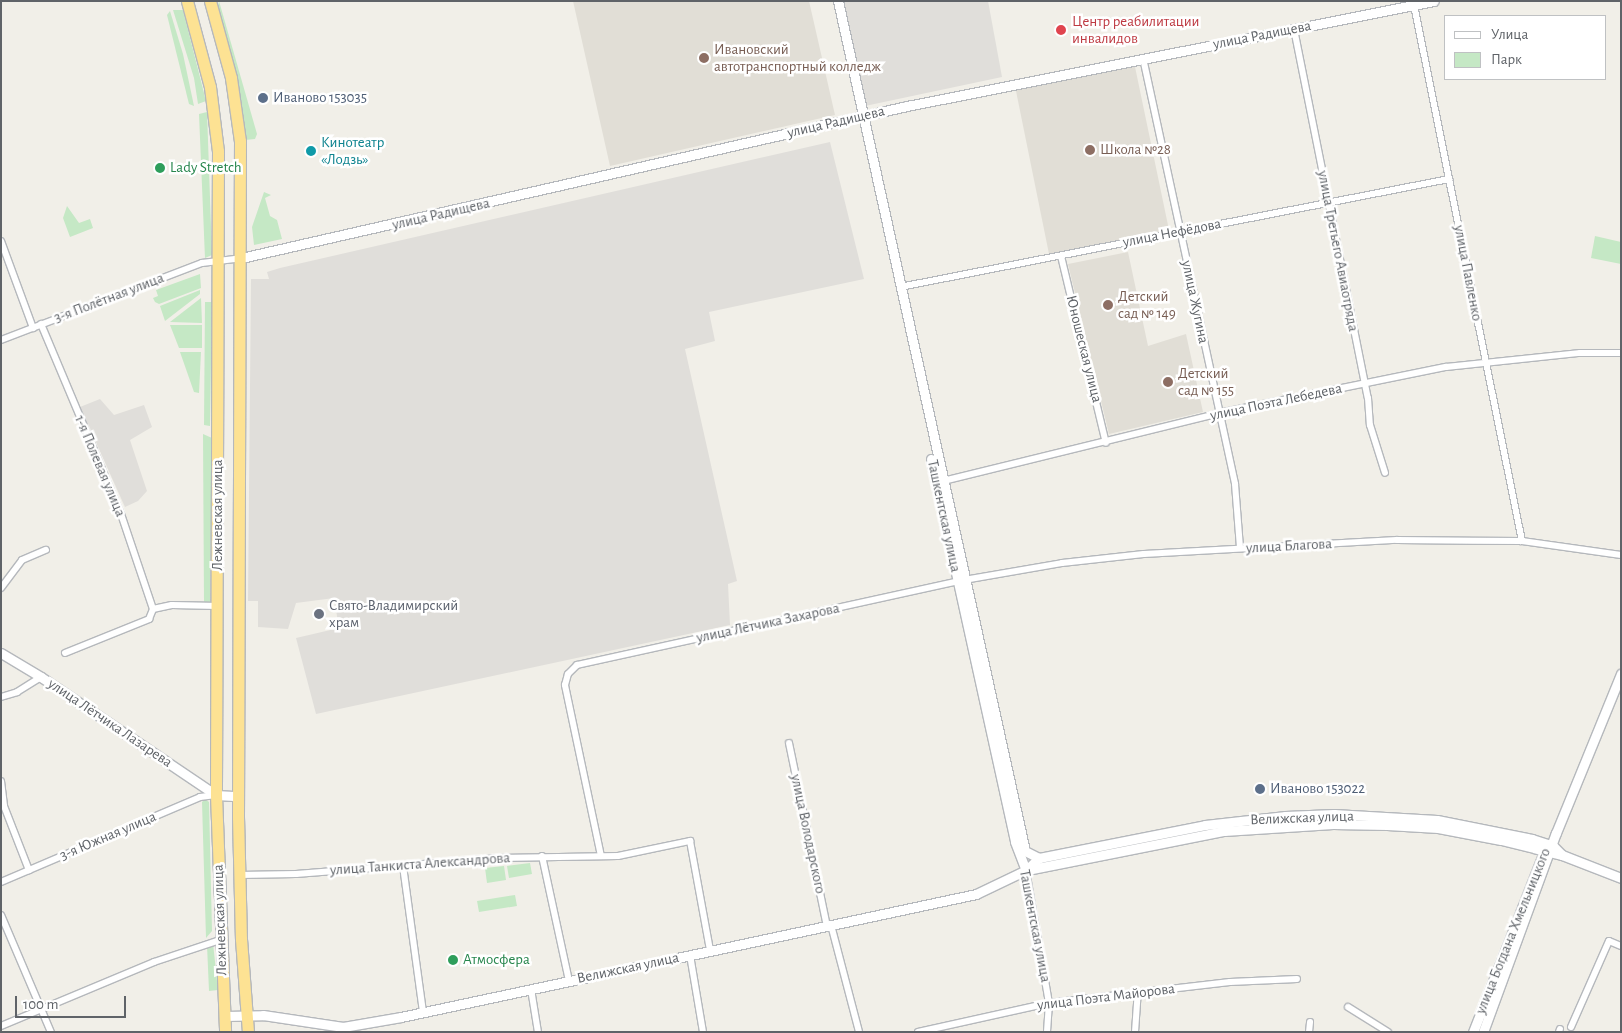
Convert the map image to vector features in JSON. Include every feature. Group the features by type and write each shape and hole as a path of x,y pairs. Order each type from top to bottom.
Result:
{"highway":[{"name":"Лежневская улица","path":"188,1 204,57 216,128 218,258 216,795 220,940 226,1032"},
{"name":"Лежневская улица","path":"210,1 231,78 238,126 241,258 238,796 239,875 248,1032"}],"main road":[{"name":"Ташкентская улица","path":"832,1 940,481 1020,856 1035,865"},
{"name":"Ташкентская улица","path":"838,1 859,117"},
{"name":"улица Радищева","path":"241,258 859,117 1143,58 1434,1"},
{"name":"Ташкентская улица","path":"961,580 1022,846 1035,865"},
{"name":"улица Лётчика Лазарева","path":"1,653 41,677 216,795"},
{"name":"улица Богдана Хмельницкого","path":"1473,1032 1621,674"},
{"path":"216,795 238,796"},
{"name":"Велижская улица","path":"224,1016 246,1015 343,1028 976,894 1035,865 1205,825 1285,816 1438,820 1549,849"},
{"path":"1549,849 1621,878"},
{"name":"улица Богдана Хмельницкого","path":"1483,1032 1549,849"}],"street":[{"name":"улица Павленко","path":"1414,5 1522,541"},
{"name":"улица Третьего Авиаотряда","path":"1294,28 1364,383 1370,425 1384,473"},
{"name":"улица Жугина","path":"1143,58 1235,484 1240,548"},
{"name":"улица Нефёдова","path":"897,288 1328,201 1449,179"},
{"path":"1,241 33,328"},
{"name":"Юношеская улица","path":"1061,256 1106,443"},
{"path":"218,258 241,258"},
{"name":"3-я Полётная улица","path":"1,340 218,258"},
{"name":"1-я Полевая улица","path":"42,324 121,514 153,609"},
{"name":"улица Поэта Лебедева","path":"940,481 1106,443 1219,413 1364,383 1486,361 1621,353"},
{"name":"улица Благова","path":"961,580 1085,560 1240,548 1396,540 1522,541 1621,555"},
{"path":"1,588 22,560 46,550"},
{"name":"улица Лётчика Захарова","path":"601,856 565,685 568,674 577,665 961,580"},
{"path":"65,653 149,618 153,609 172,605 218,606"},
{"path":"1,697 17,692 41,677"},
{"name":"улица Володарского","path":"789,743 829,925 859,1032"},
{"path":"1,781 4,806 29,870"},
{"name":"3-я Южная улица","path":"1,882 200,797 216,795"},
{"name":"улица Танкиста Александрова","path":"239,875 542,856 601,856 690,840 710,950"},
{"path":"542,856 569,981"},
{"name":"Ташкентская улица","path":"1035,865 1049,1003 1047,1032"},
{"path":"403,866 423,1012"},
{"path":"1,915 52,1032"},
{"path":"1,1026 187,949 220,940"},
{"path":"1571,1027 1609,941 1621,946"},
{"path":"690,955 703,1032"},
{"name":"улица Поэта Майорова","path":"918,1032 1049,1003 1230,982 1298,979"},
{"path":"531,989 538,1032"},
{"path":"1135,1032 1138,992"},
{"path":"1348,1007 1388,1032"},
{"path":"1309,1032 1310,1022"}],"shaded area":[{"name":"Ивановский автотранспортный колледж","path":"573,1 809,1 835,115 610,166"},
{"path":"843,1 988,1 1002,77 865,106"},
{"name":"Школа №28","path":"1134,62 1169,230 1049,254 1015,86"},
{"path":"830,142 864,279 709,312 715,341 685,349 737,581 728,584 730,625 316,714 296,638 339,628 334,598 296,603 288,629 258,627 258,601 248,601 251,279 269,279 267,272 280,268"},
{"path":"1128,252 1148,346 1186,334 1203,412 1109,434 1068,264"},
{"path":"100,399 114,415 144,405 152,427 130,440 147,491 138,501 125,507 80,407"}],"green space":[{"path":"219,1 257,134 255,139 245,140 217,11"},
{"path":"173,10 183,10 206,101 198,104 194,78"},
{"path":"170,11 183,54 194,106 189,104 167,15"},
{"path":"207,112 212,255 205,258 199,114"},
{"path":"264,192 271,195 265,198 270,216 277,220 282,239 254,245 252,227"},
{"path":"67,206 79,223 90,219 93,228 70,237 63,218"},
{"path":"1595,236 1621,242 1621,264 1591,258"},
{"path":"200,274 201,288 159,304 155,302 153,298 158,296 156,290"},
{"path":"200,290 200,294 165,321 160,306"},
{"path":"201,298 202,323 170,322"},
{"path":"205,302 212,302 210,426 204,425"},
{"path":"170,325 202,325 202,348 179,348"},
{"path":"180,352 201,352 199,393 194,392"},
{"path":"203,434 212,438 210,604 204,603"},
{"path":"205,799 209,802 212,931 206,938 202,802"},
{"path":"530,863 532,874 509,878 507,866"},
{"path":"504,866 506,880 487,883 485,868"},
{"path":"515,895 517,906 479,912 477,901"},
{"path":"213,943 218,990 209,991 207,945"}],"place":[{"name":"Центр реабилитации инвалидов","path":"1061,30"},
{"name":"Ивановский автотранспортный колледж","path":"704,58"},
{"name":"Иваново 153035","path":"263,98"},
{"name":"Школа №28","path":"1090,150"},
{"name":"Кинотеатр «Лодзь»","path":"311,151"},
{"name":"Lady Stretch","path":"160,168"},
{"name":"Детский сад № 149","path":"1108,305"},
{"name":"Детский сад № 155","path":"1168,382"},
{"name":"Свято-Владимирский храм","path":"319,614"},
{"name":"Иваново 153022","path":"1260,789"},
{"name":"Атмосфера","path":"453,960"}]}
